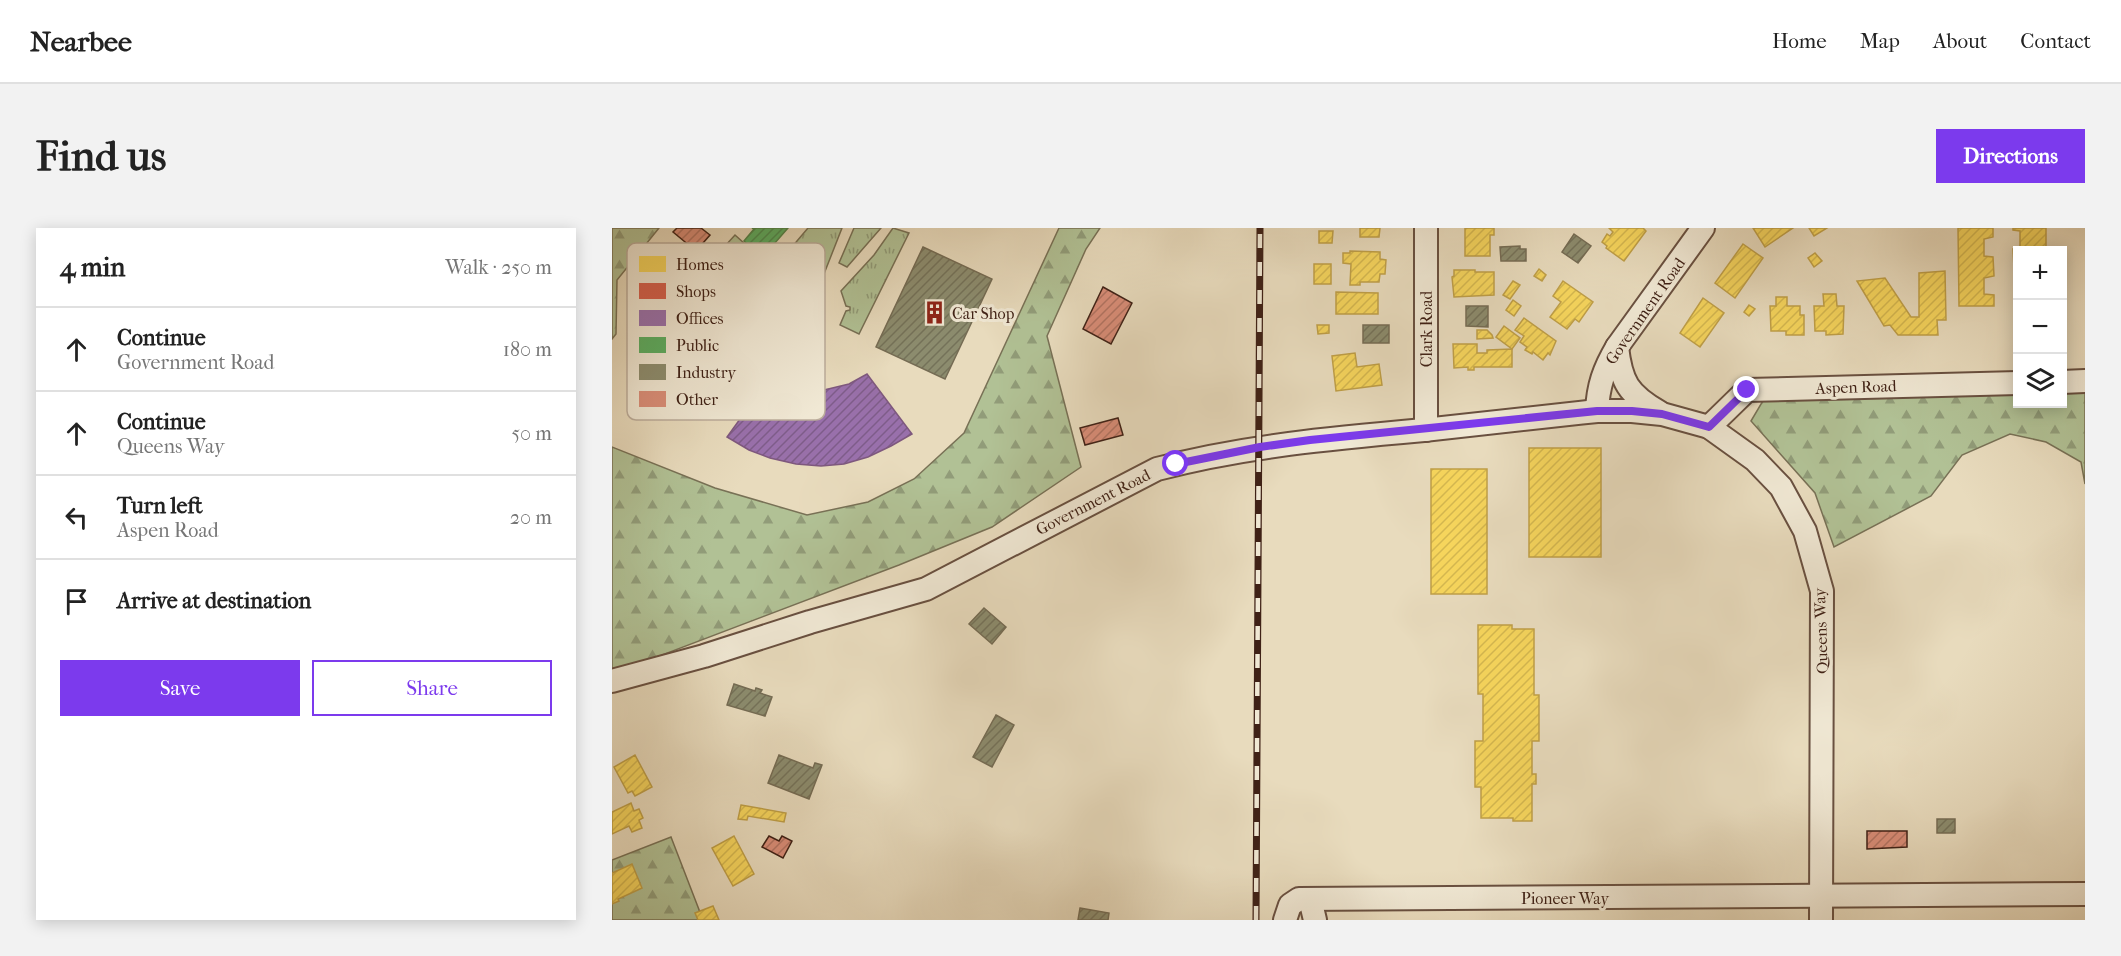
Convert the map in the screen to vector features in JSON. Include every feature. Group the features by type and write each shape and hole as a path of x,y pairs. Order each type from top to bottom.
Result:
{"street":[{"name":"Clark Road","path":"1426,228 1426,430"},
{"name":"Government Road","path":"612,681 704,656 810,622 926,589 1157,469 1260,447 1310,440 1597,411 1600,382 1617,347 1703,228"},
{"path":"1617,347 1619,368 1626,385 1641,402 1662,414"},
{"path":"2067,382 2085,381"},
{"name":"Aspen Road","path":"1709,427 1747,390 2013,383"},
{"name":"Queens Way","path":"1597,411 1662,414 1709,427 1755,460 1781,487 1805,531 1822,591 1821,920"},
{"name":"Pioneer Way","path":"1285,920 1290,905 1294,901 1312,909 1821,897 2085,894"}],"green space":[{"path":"612,228 659,228 647,243 627,243 627,268 617,280 616,334 612,339"},
{"path":"808,228 842,228 825,271 825,243 795,243"},
{"path":"854,228 881,228 847,267 839,263"},
{"path":"893,228 909,233 859,334 840,325 846,311 850,310 850,307 846,306 841,291 874,255"},
{"path":"1059,228 1100,228 1086,249 1047,336 1081,467 992,527 899,565 612,674 612,447 715,488 807,515 868,502 914,479 964,433"},
{"path":"735,235 744,243 728,243"},
{"path":"2085,391 2085,484 2081,462 2046,442 2010,434 1962,455 1931,496 1834,547 1815,493 1751,421 1764,399 2013,393 2013,408 2067,408 2067,392"},
{"path":"671,837 703,920 612,920 612,860"}],"building: Homes":[{"path":"1360,228 1380,228 1379,237 1360,237"},
{"path":"1465,228 1494,228 1494,235 1490,235 1490,256 1465,256"},
{"path":"1609,228 1643,228 1646,231 1624,261 1606,248 1607,246 1602,242 1607,234 1610,236 1613,232"},
{"path":"1753,228 1793,228 1765,247"},
{"path":"1809,228 1827,228 1814,236"},
{"path":"1958,228 1993,228 1993,237 1984,239 1984,256 1993,257 1994,276 1984,278 1984,294 1994,295 1994,306 1959,306"},
{"path":"2013,228 2046,228 2046,246 2020,246 2020,231 2013,230"},
{"path":"1319,231 1333,231 1332,243 1319,243"},
{"path":"1743,244 1763,258 1735,298 1715,283"},
{"path":"1350,251 1380,252 1380,259 1386,260 1385,274 1380,274 1379,282 1360,282 1360,285 1350,285 1351,264 1343,263 1343,253 1350,253"},
{"path":"1815,253 1822,261 1814,267 1808,258"},
{"path":"1314,264 1331,264 1331,284 1314,284"},
{"path":"1539,269 1546,275 1542,281 1534,276"},
{"path":"1454,270 1494,272 1494,295 1454,297 1452,277"},
{"path":"1945,271 1946,320 1937,320 1938,335 1898,335 1890,325 1884,326 1857,281 1885,278 1911,317 1919,317 1919,273"},
{"path":"1513,281 1520,285 1510,299 1503,295"},
{"path":"1563,281 1593,302 1579,322 1575,319 1567,329 1550,317 1561,302 1553,296"},
{"path":"1336,292 1378,293 1378,314 1336,314"},
{"path":"1823,294 1836,294 1837,306 1844,306 1843,334 1826,335 1826,331 1815,331 1814,306 1824,306"},
{"path":"1776,297 1787,297 1787,306 1800,306 1800,315 1804,315 1804,335 1786,335 1786,331 1771,331 1770,306 1776,306"},
{"path":"1703,298 1724,313 1700,347 1680,333"},
{"path":"1513,300 1521,306 1514,316 1506,310"},
{"path":"1749,305 1755,309 1749,316 1744,312"},
{"path":"1524,318 1556,341 1550,355 1548,353 1543,360 1533,352 1532,354 1525,350 1527,347 1520,342 1524,336 1515,330"},
{"path":"1317,325 1329,325 1329,333 1318,334"},
{"path":"1504,326 1520,338 1512,349 1496,337"},
{"path":"1477,330 1487,330 1493,338 1477,339"},
{"path":"1453,344 1477,344 1477,353 1487,353 1487,350 1512,349 1512,367 1474,367 1474,370 1468,370 1468,367 1454,368"},
{"path":"1355,353 1357,367 1379,364 1382,385 1336,391 1332,356"},
{"path":"1529,448 1601,448 1601,557 1529,557"},
{"path":"1431,469 1487,469 1487,594 1431,594"},
{"path":"1478,625 1512,625 1512,629 1534,629 1534,695 1539,695 1539,741 1532,741 1532,774 1536,774 1536,784 1532,784 1532,821 1513,821 1513,818 1481,818 1481,787 1475,787 1475,741 1483,741 1483,694 1478,694"},
{"path":"635,755 652,787 635,796 632,791 628,793 614,767"},
{"path":"631,803 634,811 639,809 643,818 639,820 642,828 632,832 629,826 612,834 612,812"},
{"path":"741,805 786,813 784,822 748,816 747,820 738,819"},
{"path":"734,836 754,874 733,886 712,848"},
{"path":"632,864 642,888 612,904 612,873"},
{"path":"713,906 719,920 698,920 695,913"}],"building: Offices":[{"path":"867,374 912,434 868,457 844,464 821,466 796,464 770,458 749,450 727,437 739,420 825,420 825,390 849,384"}],"building: Public":[{"path":"752,228 788,228 775,243 746,243 744,241 754,229"}],"building: Industry":[{"path":"1574,234 1591,246 1578,263 1562,252"},
{"path":"1520,246 1520,249 1526,249 1526,261 1501,261 1500,247"},
{"name":"Car Shop","path":"923,247 992,279 945,379 876,347"},
{"path":"1466,306 1488,306 1488,327 1466,326"},
{"path":"1363,325 1389,325 1389,343 1363,343"},
{"path":"984,608 1006,627 992,644 969,624"},
{"path":"734,684 755,691 756,688 762,690 760,693 772,697 765,716 727,705"},
{"path":"996,715 1014,725 992,767 973,757"},
{"path":"779,755 813,768 815,763 822,765 809,799 768,783"},
{"path":"1937,819 1955,819 1955,833 1937,833"},
{"path":"1080,908 1109,913 1108,920 1078,920"}],"building: Other":[{"path":"677,228 701,228 710,235 703,243 686,243 673,232"},
{"path":"1103,287 1132,303 1111,344 1083,329"},
{"path":"1118,418 1123,435 1085,445 1080,428"},
{"path":"1867,831 1907,831 1907,847 1867,849"},
{"path":"769,836 779,841 782,836 792,841 783,858 762,847"}],"railway":[{"path":"1256,920 1260,228"}],"place":[{"name":"Car Shop","path":"934,313"}],"route":[{"path":"1176,464 1260,447 1310,440 1597,411 1662,414 1709,427 1747,390"}]}
